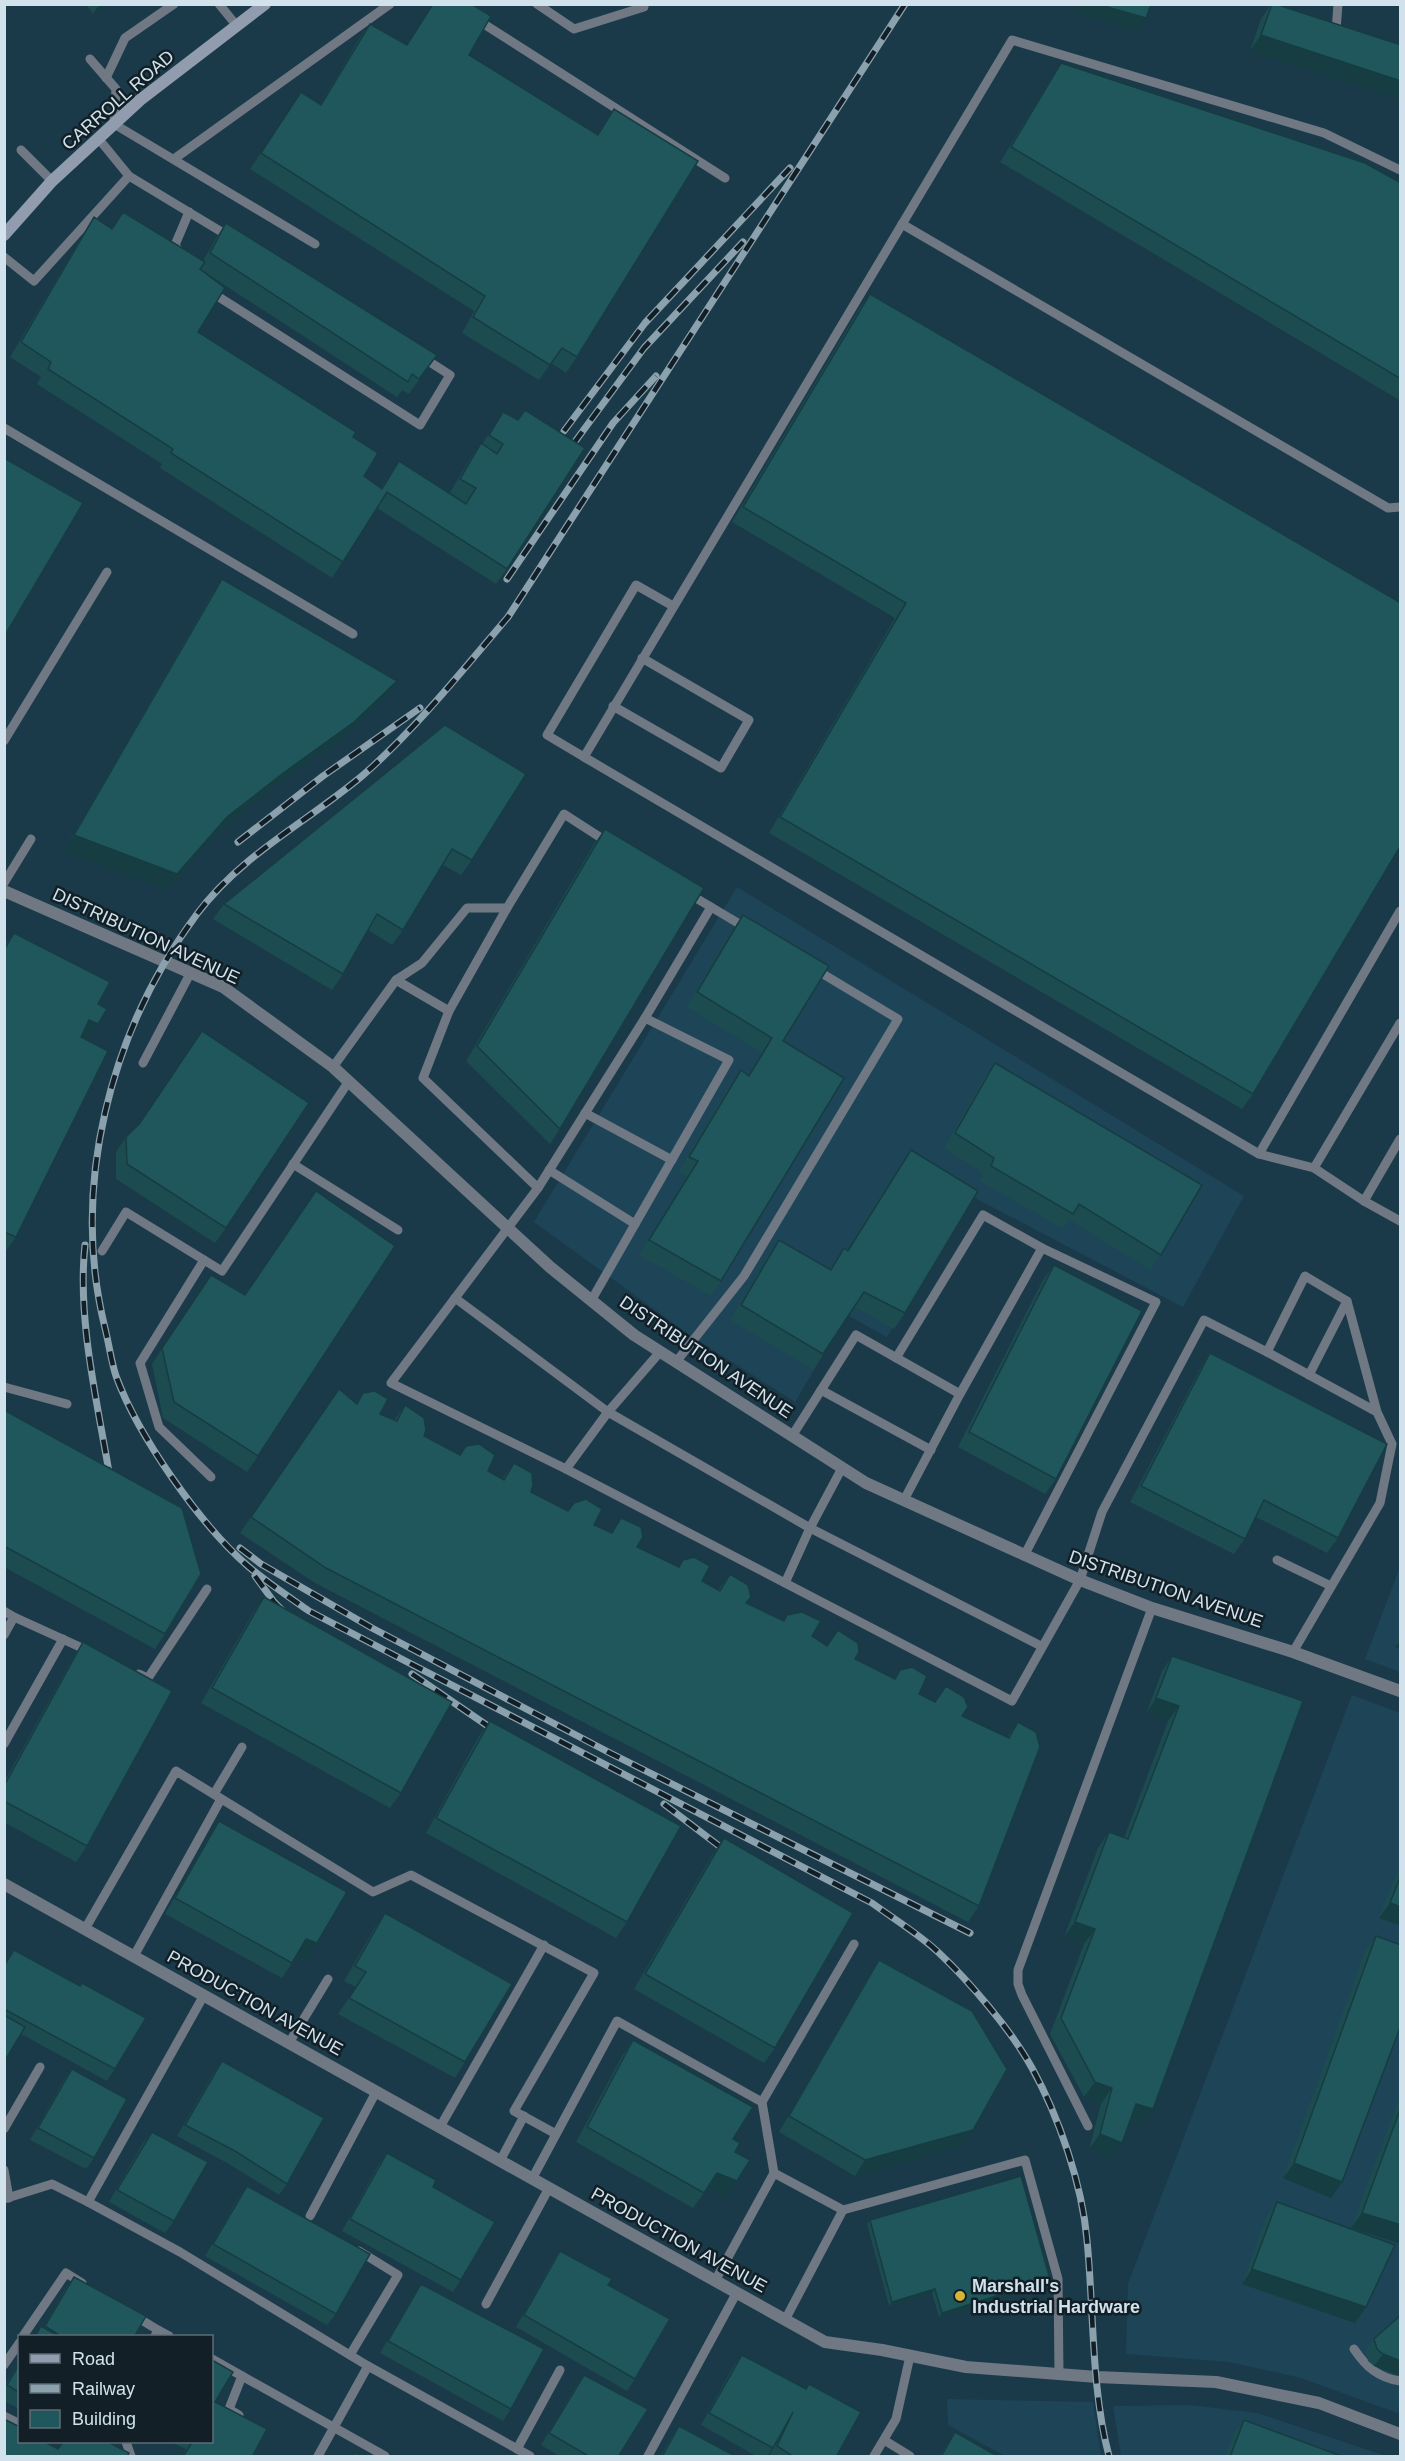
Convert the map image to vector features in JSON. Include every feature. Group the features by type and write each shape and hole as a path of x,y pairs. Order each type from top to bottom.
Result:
{"main road":[{"name":"CARROLL ROAD","path":"4,235 52,181 140,100 265,4"}],"street":[{"name":"DISTRIBUTION AVENUE","path":"4,891 223,987 333,1067 550,1267 634,1335 866,1483 1024,1556 1152,1608 1293,1652 1401,1691"},
{"name":"PRODUCTION AVENUE","path":"4,1884 825,2342 966,2367 1216,2382 1319,2403 1401,2434"}],"lane":[{"path":"106,78 125,38 174,4"},
{"path":"219,4 237,26"},
{"path":"174,159 390,4"},
{"path":"537,4 574,29 644,7"},
{"path":"1338,4 1336,31 1347,34"},
{"path":"464,11 725,178"},
{"path":"584,757 1012,40 1324,133 1401,170"},
{"path":"90,59 116,89 114,124 315,244"},
{"path":"98,138 129,176 240,243"},
{"path":"21,150 52,181"},
{"path":"4,257 34,281 129,176"},
{"path":"186,262 175,245 189,212"},
{"path":"902,224 1388,508 1401,507"},
{"path":"203,287 420,425 450,375 410,350"},
{"path":"4,428 353,634"},
{"path":"4,741 107,572"},
{"path":"673,606 636,585 547,735 1259,1154 1314,1168 1364,1201 1401,1221"},
{"path":"613,706 721,768 749,720 642,658"},
{"path":"538,1188 423,1078 449,1011 507,908 564,814 622,851"},
{"path":"4,883 31,839"},
{"path":"681,889 760,937"},
{"path":"711,907 645,1018 538,1188 391,1383 566,1469 1012,1701 1080,1580 1102,1512 1204,1320 1377,1412"},
{"path":"333,1067 396,980 422,963 467,908 507,908"},
{"path":"1259,1154 1401,911"},
{"path":"676,1362 744,1276 898,1019 800,960"},
{"path":"143,1063 191,972"},
{"path":"396,980 449,1011"},
{"path":"591,1301 729,1060 645,1018"},
{"path":"1314,1168 1401,1023"},
{"path":"102,1251 126,1212 222,1271 349,1081"},
{"path":"585,1113 672,1160"},
{"path":"1364,1201 1401,1139"},
{"path":"293,1164 398,1230"},
{"path":"549,1170 635,1224"},
{"path":"896,1358 983,1215 1042,1248 1156,1302 1024,1556"},
{"path":"904,1500 1042,1248"},
{"path":"204,1260 140,1363 159,1427 210,1477"},
{"path":"1267,1352 1305,1276 1347,1301 1377,1412 1392,1444 1380,1503 1293,1652"},
{"path":"455,1298 608,1412 810,1528 1041,1646"},
{"path":"1309,1375 1347,1301"},
{"path":"792,1436 856,1335 960,1394"},
{"path":"566,1469 608,1412 660,1352"},
{"path":"4,1387 66,1404"},
{"path":"821,1390 931,1450"},
{"path":"785,1583 810,1528 842,1468"},
{"path":"1277,1560 1331,1586"},
{"path":"127,1668 148,1678 207,1589"},
{"path":"1088,2126 1018,1984 1018,1970 1152,1608"},
{"path":"4,1611 95,1654"},
{"path":"4,1635 14,1617"},
{"path":"4,1744 63,1639"},
{"path":"134,1956 242,1747"},
{"path":"85,1929 176,1771 373,1892 411,1875 594,1973 514,2111 556,2134"},
{"path":"715,2281 774,2173 762,2102 854,1944"},
{"path":"440,2127 544,1945"},
{"path":"289,2043 328,1979"},
{"path":"88,2202 204,1995"},
{"path":"532,2178 617,2021 762,2102"},
{"path":"4,2129 39,2067"},
{"path":"310,2216 376,2092"},
{"path":"500,2161 524,2116"},
{"path":"774,2173 843,2210 1025,2160 1058,2279 1059,2374"},
{"path":"4,2170 7,2198 52,2184 180,2252 368,2366 530,2457"},
{"path":"486,2304 549,2188"},
{"path":"785,2320 843,2210"},
{"path":"350,2355 398,2275 352,2247"},
{"path":"24,2335 66,2273 93,2290"},
{"path":"648,2457 737,2292"},
{"path":"130,2313 156,2333"},
{"path":"5,2362 18,2345"},
{"path":"1354,2349 1374,2373 1401,2381"},
{"path":"874,2457 896,2419 910,2356"},
{"path":"213,2360 386,2457"},
{"path":"318,2457 368,2366"},
{"path":"517,2449 560,2370"},
{"path":"242,2376 229,2409 251,2422"},
{"path":"4,2416 18,2423"},
{"path":"884,2440 910,2457"}],"shaded area":[{"path":"737,887 1244,1196 1183,1307 973,1197 887,1337 847,1315 795,1402 691,1336 534,1222"},
{"path":"1400,1567 1400,1672 1365,1659"},
{"path":"1352,1695 1400,1713 1400,2414 1301,2378 1229,2362 1126,2354 1128,2284"},
{"path":"947,2399 1093,2402 1101,2456 1005,2456 948,2425"},
{"path":"1189,2405 1257,2413 1386,2456 1121,2456 1113,2406"}],"building":[{"path":"433,4 471,4 491,16 469,55 598,135 614,109 698,161 577,357 562,348 550,365 473,317 485,296 261,153 301,92 321,105 370,24 407,45"},
{"path":"1097,4 1151,4 1146,18"},
{"path":"1272,4 1401,45 1401,81 1261,35"},
{"path":"1061,63 1365,163 1401,183 1401,379 1011,147"},
{"path":"123,212 205,262 200,269 225,288 198,332 356,432 353,437 378,453 364,476 382,489 399,461 466,504 476,488 460,479 481,443 497,454 503,444 489,435 503,412 518,420 525,410 585,448 507,569 387,492 343,562 171,453 173,449 48,369 51,362 21,342 94,217 112,229"},
{"path":"226,223 437,355 419,379 412,374 408,382 210,253"},
{"path":"870,294 1401,603 1401,845 1253,1094 780,817 906,603 743,507"},
{"path":"4,458 83,503 4,637"},
{"path":"222,579 397,681 354,722 227,817 177,874 74,835"},
{"path":"445,725 526,774 472,860 452,849 403,930 377,914 343,974 224,904"},
{"path":"605,829 704,888 560,1129 477,1046"},
{"path":"743,915 829,966 783,1041 844,1078 721,1281 649,1240 698,1161 689,1157 741,1070 749,1076 772,1038 697,992"},
{"path":"14,933 110,982 98,1004 107,1009 98,1024 89,1020 81,1037 108,1051 16,1237 4,1232 4,950"},
{"path":"202,1031 309,1103 226,1228 127,1164 126,1137 140,1123"},
{"path":"995,1063 1202,1185 1161,1255 1079,1204 1073,1214 991,1166 994,1158 955,1133"},
{"path":"911,1150 978,1191 905,1313 864,1292 823,1354 741,1305 779,1240 831,1270 844,1248 848,1251"},
{"path":"316,1191 395,1246 258,1456 174,1402 162,1348 211,1275 245,1295"},
{"path":"1054,1265 1142,1311 1056,1479 969,1432"},
{"path":"1210,1353 1387,1444 1338,1538 1264,1500 1245,1539 1141,1486"},
{"path":"339,1389 357,1404 363,1393 375,1391 388,1399 380,1414 397,1421 405,1405 424,1418 426,1430 424,1436 460,1455 466,1446 479,1444 495,1455 488,1471 504,1480 514,1463 532,1473 531,1492 568,1511 574,1503 586,1499 602,1509 594,1525 612,1533 621,1518 641,1527 643,1537 637,1547 679,1567 683,1560 694,1557 710,1566 702,1581 720,1591 730,1574 748,1585 751,1597 746,1603 784,1621 787,1615 802,1612 821,1621 812,1636 827,1646 838,1630 858,1643 859,1652 855,1659 895,1679 900,1670 912,1667 927,1676 919,1694 935,1702 946,1686 964,1697 968,1707 962,1716 1009,1738 1018,1722 1036,1732 1040,1747 979,1906 326,1568 251,1517"},
{"path":"4,1410 182,1508 201,1574 165,1634 4,1546"},
{"path":"264,1597 452,1702 401,1793 212,1688"},
{"path":"83,1642 172,1691 87,1846 4,1801 4,1786"},
{"path":"1172,1656 1303,1701 1153,2109 1136,2104 1122,2143 1100,2134 1112,2088 1095,2082 1061,2018 1095,1929 1075,1922 1109,1832 1128,1839 1179,1706 1156,1698"},
{"path":"490,1721 681,1826 627,1922 436,1818"},
{"path":"219,1821 347,1892 317,1943 306,1939 292,1963 175,1898"},
{"path":"724,1838 853,1913 775,2048 645,1974"},
{"path":"1401,1875 1401,1907 1390,1903"},
{"path":"385,1913 512,1984 465,2062 349,1998 366,1972 355,1966"},
{"path":"1376,1936 1401,1945 1401,2025 1342,2182 1294,2163"},
{"path":"14,1950 80,1986 82,1983 146,2018 115,2069 4,2009 4,1966"},
{"path":"879,1960 972,2011 1007,2069 973,2130 865,2160 789,2116"},
{"path":"4,2015 25,2027 4,2062"},
{"path":"633,2040 753,2107 733,2139 740,2143 735,2152 750,2160 737,2181 717,2173 704,2193 587,2127"},
{"path":"222,2061 324,2118 287,2184 235,2151 185,2125"},
{"path":"72,2069 127,2099 94,2158 38,2128"},
{"path":"1401,2107 1401,2225 1362,2213"},
{"path":"152,2132 208,2162 174,2221 117,2190"},
{"path":"387,2153 436,2180 433,2187 495,2222 461,2280 350,2219"},
{"path":"1021,2176 1050,2279 942,2313 935,2289 892,2302 870,2220"},
{"path":"247,2186 370,2254 336,2314 213,2244"},
{"path":"1277,2202 1395,2245 1366,2307 1252,2269"},
{"path":"560,2251 612,2279 608,2285 670,2319 635,2379 524,2315"},
{"path":"74,2277 146,2316 135,2335 59,2335 45,2326"},
{"path":"421,2284 544,2349 511,2409 388,2341"},
{"path":"1401,2315 1401,2361 1383,2354 1377,2349 1374,2339"},
{"path":"41,2326 57,2335 36,2335"},
{"path":"742,2355 806,2389 809,2384 861,2412 836,2457 794,2457 777,2446 793,2412 773,2448 709,2413"},
{"path":"213,2361 233,2372 215,2402 267,2429 252,2457 183,2457 191,2443 213,2443"},
{"path":"18,2366 18,2392 7,2385"},
{"path":"584,2375 648,2409 618,2457 590,2457 549,2433"},
{"path":"4,2419 18,2426 18,2443 47,2443 58,2449 62,2443 110,2443 129,2453 127,2457 4,2457"},
{"path":"1244,2420 1344,2457 1230,2457"},
{"path":"679,2426 737,2457 662,2457"},
{"path":"955,2432 999,2457 941,2457"}],"railway":[{"path":"905,4 508,617 438,700 382,758 341,793 275,840 214,893 197,914 167,960 141,1008 120,1059 105,1112 96,1165 92,1220 95,1274 114,1370 139,1425 173,1479 192,1504 230,1549 256,1573 309,1611 872,1903 931,1945 976,1992 1002,2023 1032,2068 1060,2129 1075,2174 1087,2240 1096,2377 1109,2456"},
{"path":"564,431 645,323 790,168"},
{"path":"574,443 644,348 743,242"},
{"path":"507,579 613,423 656,376"},
{"path":"238,842 323,776 420,708"},
{"path":"85,1245 83,1273 86,1330 109,1472"},
{"path":"240,1548 261,1564 372,1628 612,1754 970,1933"},
{"path":"255,1576 274,1602 287,1615"},
{"path":"412,1674 501,1735"},
{"path":"664,1804 731,1855"}],"place":[{"name":"Marshall's Industrial Hardware","path":"960,2296"}]}
